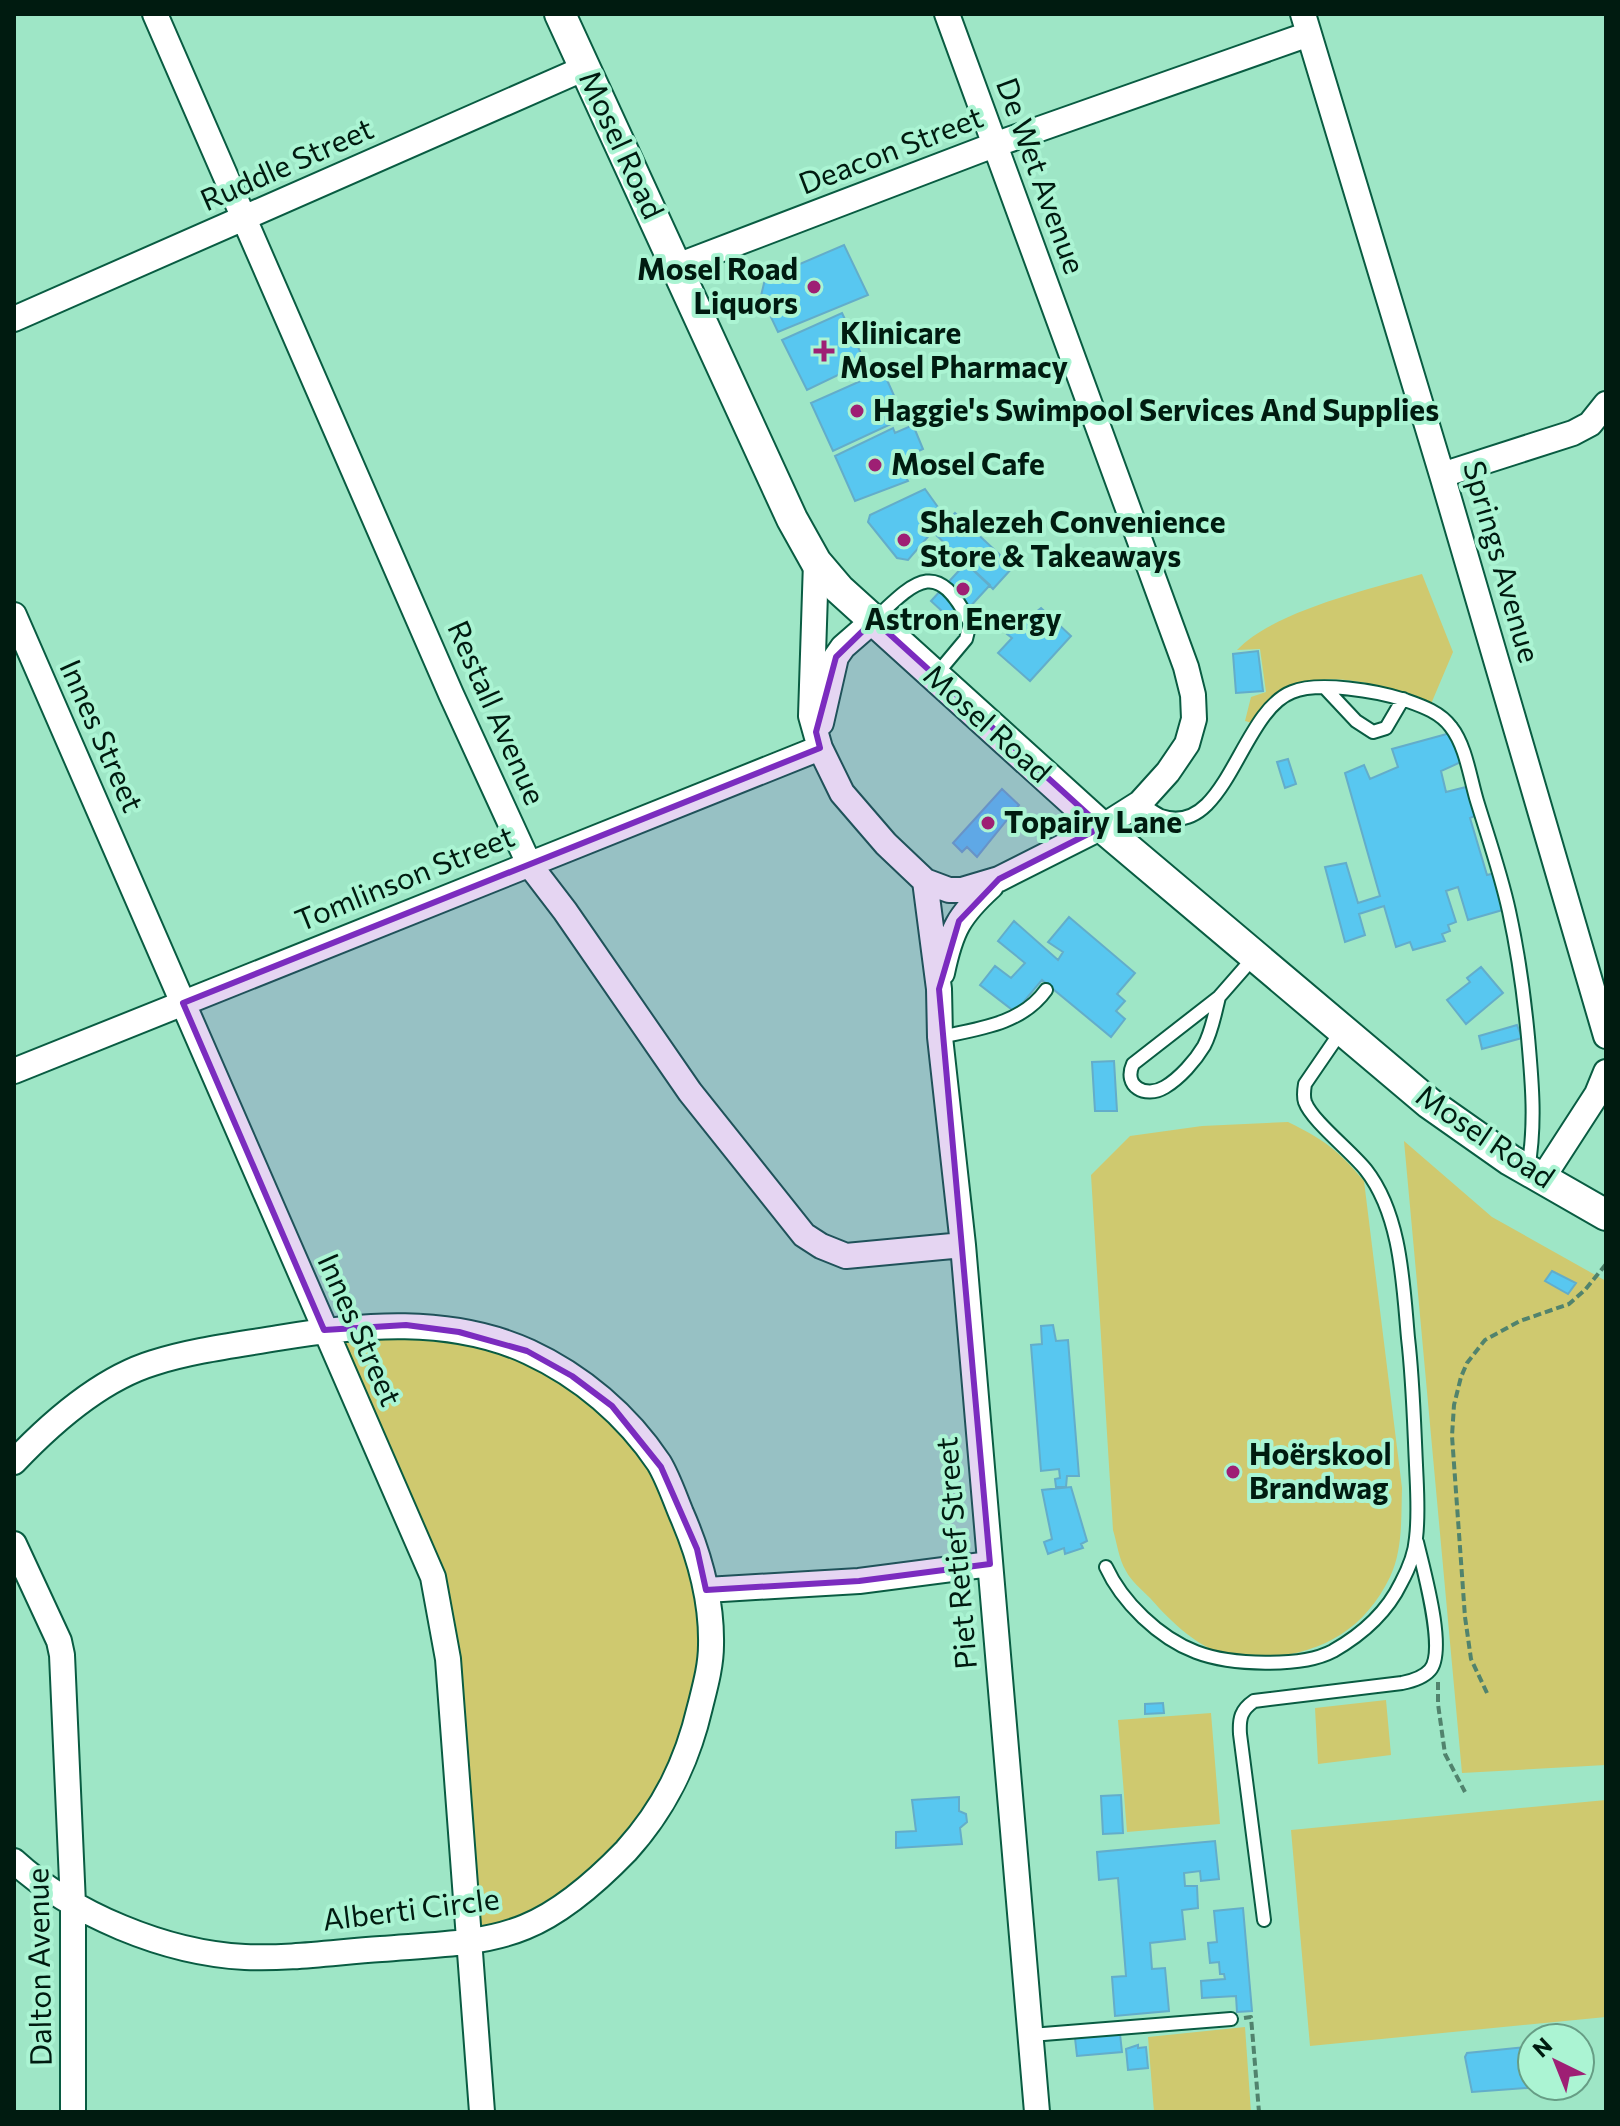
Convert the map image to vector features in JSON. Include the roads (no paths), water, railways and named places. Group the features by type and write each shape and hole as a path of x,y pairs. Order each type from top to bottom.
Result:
{"street":[{"name":"Restall Avenue","path":"155,14 529,864 690,1092 804,1235 846,1256 963,1245"},
{"name":"Mosel Road","path":"560,14 792,519 816,562 839,589 1102,827 1429,1103 1535,1174 1606,1215"},
{"name":"De Wet Avenue","path":"947,14 1186,667 1193,695 1194,719 1187,744 1168,772 1140,803 1102,827"},
{"name":"Deacon Street","path":"677,266 1306,24"},
{"name":"Springs Avenue","path":"1306,24 1606,1036"},
{"name":"Ruddle Street","path":"14,319 585,68"},
{"path":"1442,475 1573,433 1590,424 1606,404"},
{"path":"816,562 811,716 818,740 842,793 886,844 925,881"},
{"name":"Innes Street","path":"14,615 433,1577 440,1601 448,1659 482,2112"},
{"path":"818,740 836,657 874,620"},
{"name":"Tomlinson Street","path":"14,1071 529,864 818,740"},
{"name":"Piet Retief Street","path":"1037,2112 963,1245 940,1037 939,989 925,881 949,890 962,890 999,879 1102,827"},
{"name":"Piet Retief Street","path":"939,989 949,943 959,921 968,907 999,879"},
{"path":"1535,1174 1603,1091"},
{"name":"Alberti Circle","path":"14,1462 60,1418 112,1383 148,1364 324,1330 406,1325 459,1332 527,1351 572,1376 612,1406 661,1467 697,1549 706,1590 711,1644 706,1685 684,1762 663,1805 635,1841 584,1891 525,1927 469,1941 245,1957 177,1946 143,1935 73,1904 44,1887 14,1861"},
{"name":"Dalton Avenue","path":"14,1544 59,1641 62,1655 73,1904 73,2112"},
{"path":"706,1590 859,1581 990,1564"}],"lane":[{"path":"874,620 902,593 920,582 930,580 940,583 954,596 970,623 966,639 935,676"},
{"path":"1140,803 1162,816 1184,817 1202,810 1234,766 1246,741 1267,711 1290,692 1312,687 1370,692 1403,699 1441,716 1456,734 1509,910 1524,1004 1533,1091 1535,1174"},
{"path":"1326,689 1356,721 1373,732 1386,728 1403,699"},
{"path":"1219,997 1205,1044 1186,1069 1156,1091 1136,1088 1129,1075 1133,1064 1219,997 1254,957"},
{"path":"940,1037 998,1024 1031,1007 1046,990"},
{"path":"1264,1920 1240,1734 1239,1722 1244,1708 1254,1701 1265,1699 1415,1680 1431,1670 1438,1648 1416,1539 1409,1341 1391,1220 1367,1171 1310,1111 1304,1095 1305,1084 1342,1030"},
{"path":"1106,1567 1113,1583 1134,1606 1156,1628 1176,1641 1197,1653 1267,1664 1331,1652 1376,1620 1401,1583 1416,1539"},
{"path":"1031,2035 1231,2019"}],"place":[{"name":"Mosel Road Liquors","path":"814,287"},
{"name":"Klinicare Mosel Pharmacy","path":"824,351"},
{"name":"Haggie's Swimpool Services And Supplies","path":"857,411"},
{"name":"Mosel Cafe","path":"875,465"},
{"name":"Shalezeh Convenience Store & Takeaways","path":"904,540"},
{"name":"Astron Energy","path":"963,589"},
{"name":"Topairy Lane","path":"988,823"},
{"name":"Hoërskool Brandwag","path":"1233,1472"}]}
